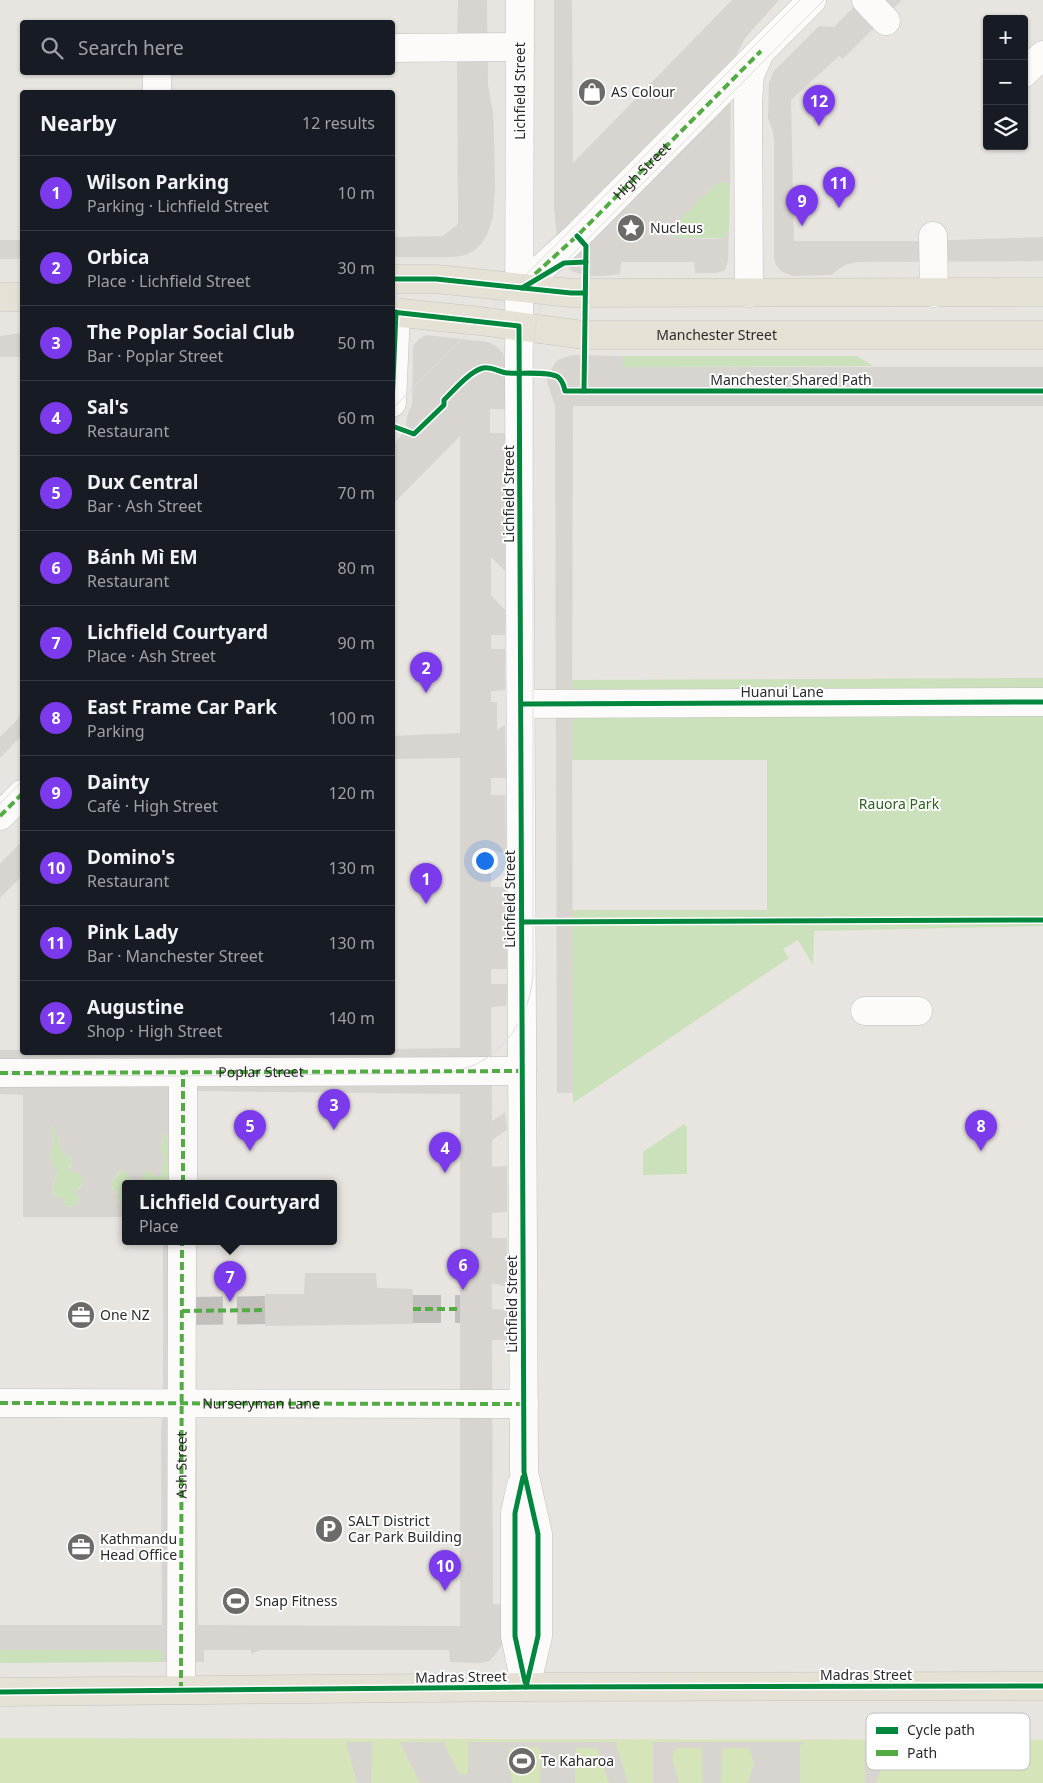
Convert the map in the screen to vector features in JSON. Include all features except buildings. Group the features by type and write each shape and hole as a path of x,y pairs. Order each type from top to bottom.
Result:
{"main road":[{"path":"395,279 436,279 571,293 1043,292"},
{"path":"0,297 20,297"},
{"name":"Manchester Street","path":"395,312 519,326 584,336 1043,335"},
{"name":"Madras Street","path":"0,1692 526,1687 1043,1686"}],"street":[{"name":"Lichfield Street","path":"520,0 519,326 524,1472 538,1534 538,1636 526,1687"},
{"name":"High Street","path":"520,288 577,236 812,0"},
{"path":"866,0 886,20"},
{"path":"395,48 520,47"},
{"name":"High Street","path":"749,293 748,101 750,75 761,51"},
{"path":"1028,69 1043,54"},
{"path":"157,75 157,90"},
{"path":"933,236 934,293"},
{"name":"Huanui Lane","path":"521,704 1043,702"},
{"path":"0,816 20,796"},
{"path":"865,1011 918,1011"},
{"path":"175,1066 183,1180"},
{"name":"Poplar Street","path":"0,1073 175,1066 522,1071"},
{"name":"Ash Street","path":"181,1690 182,1403 189,1311 182,1245"},
{"name":"Nurseryman Lane","path":"0,1403 524,1404"}],"green space":[{"path":"726,182 730,187 729,230 724,238 676,238 670,235 672,226 716,183"},
{"path":"623,356 857,356 873,366 623,367"},
{"name":"Rauora Park","path":"1043,678 1043,926 814,931 813,965 798,940 783,949 789,958 573,1103 572,910 767,910 767,760 572,760 572,680"},
{"path":"684,1124 687,1127 687,1174 643,1175 643,1152"},
{"path":"53,1126 60,1141 59,1147 62,1152 73,1159 69,1167 72,1172 77,1172 83,1177 82,1185 75,1190 79,1200 74,1207 65,1206 64,1201 53,1194 52,1189 57,1173 50,1158 53,1140 51,1128"},
{"path":"164,1134 167,1134 173,1180 142,1180 144,1172 148,1170 160,1176 164,1159 160,1149"},
{"path":"124,1170 132,1180 122,1180 122,1204 117,1200 118,1194 111,1187 111,1181"},
{"path":"0,1650 162,1650 162,1662 0,1663"},
{"name":"Te Kaharoa","path":"0,1738 866,1740 866,1770 1030,1770 1030,1740 1043,1740 1043,1783 0,1783"}],"shaded area":[{"path":"458,0 487,0 488,85 493,113 494,135 495,189 493,216 487,235 481,244 466,255 453,257 395,257 395,237 443,236 458,224"},
{"path":"554,0 572,0 573,163 732,0 779,0 745,38 731,66 730,187 726,182 716,183 670,229 670,235 676,238 716,239 724,238 729,230 728,261 725,270 716,273 695,273 694,262 621,262 620,274 586,276 572,271 564,263 557,237 554,207"},
{"path":"861,0 902,0 843,59 839,56 791,100 794,241 922,241 1043,237 1043,261 857,262 845,265 831,275 792,276 781,271 776,265 774,259 774,141 768,118 769,83 774,71 819,26 834,27"},
{"path":"0,240 20,240 20,259 0,259"},
{"path":"20,333 20,357 0,357 0,336"},
{"path":"426,335 488,342 496,346 503,353 505,362 505,409 490,409 490,433 505,433 505,571 491,557 491,595 505,610 505,635 491,635 491,649 505,649 505,690 491,691 491,702 497,702 497,730 505,725 506,778 491,778 491,795 505,795 506,854 491,850 491,887 506,887 507,969 491,969 491,984 507,984 506,1006 491,1007 492,1121 505,1112 507,1130 492,1140 492,1167 507,1166 507,1212 492,1213 492,1238 507,1238 507,1287 492,1283 492,1309 507,1310 507,1340 492,1340 493,1604 507,1605 504,1641 489,1661 480,1663 450,1662 449,1650 261,1650 251,1654 251,1650 204,1650 204,1662 162,1662 161,1650 0,1650 0,1625 162,1625 161,1434 163,1390 163,1245 195,1245 198,1625 460,1626 460,1094 197,1091 171,1159 167,1134 164,1134 160,1149 164,1159 160,1176 157,1177 148,1170 144,1173 142,1180 132,1180 124,1170 120,1171 111,1181 111,1187 119,1196 117,1200 122,1204 122,1217 23,1217 23,1095 0,1094 0,1050 20,1050 20,1055 395,1055 395,1049 460,1048 460,758 395,759 395,736 460,733 460,436 395,502 395,443 405,431 408,413 412,405 413,346","holes":["53,1126 60,1141 59,1147 62,1152 73,1159 69,1171 78,1173 83,1177 82,1185 79,1189 74,1190 79,1200 74,1207 66,1206 63,1198 58,1198 53,1194 52,1189 57,1172 50,1158 53,1140 51,1128"]},
{"path":"572,355 623,356 623,367 1043,367 1043,406 573,406 573,1093 557,1093 555,406 547,382 548,375 555,363"},
{"path":"20,712 20,737 0,758 0,737 18,719"},
{"path":"20,843 20,878 0,898 0,864"},
{"path":"305,1273 376,1273 377,1288 413,1289 413,1324 265,1326 265,1294 304,1294"},
{"path":"865,1741 866,1770 881,1770 876,1783 865,1783"},
{"path":"346,1742 372,1742 371,1783 357,1783"},
{"path":"400,1742 445,1742 459,1774 466,1775 468,1772 468,1742 618,1742 616,1745 628,1783 609,1783 597,1748 576,1748 575,1783 540,1783 541,1751 538,1747 510,1748 506,1760 513,1783 420,1783"},
{"path":"653,1742 803,1742 800,1746 800,1783 748,1783 754,1763 749,1748 722,1748 721,1783 703,1783 702,1748 676,1748 672,1758 679,1783 653,1783"}],"tunnel":[{"path":"413,1309 460,1309"},
{"path":"195,1311 265,1310"}],"tram line":[{"path":"395,406 800,0"},
{"path":"0,1072 16,1075 183,1076 441,1073 460,1070 477,1063 492,1054 505,1042 516,1027 524,1011 533,975 533,352 535,327 541,305 564,263 824,0"},
{"path":"0,804 20,783"}],"marked path":[{"path":"535,274 577,236 761,51"},
{"path":"0,816 20,796"},
{"path":"0,1073 522,1071"},
{"path":"183,1073 183,1180"},
{"path":"181,1690 182,1245"},
{"path":"413,1309 460,1309"},
{"path":"182,1311 265,1310"},
{"path":"0,1403 524,1404"}],"cycle path":[{"path":"577,236 586,246 584,391"},
{"path":"522,288 564,263 586,262"},
{"path":"395,279 436,279 585,293"},
{"path":"395,312 519,326 524,1472 538,1534 538,1636 526,1687"},
{"path":"395,335 396,312"},
{"name":"Manchester Shared Path","path":"395,427 414,434 444,405 444,400 462,382 483,368 506,373 554,375 561,380 565,391 1043,391"},
{"path":"521,704 1043,702"},
{"path":"522,922 1043,920"},
{"path":"523,1477 515,1513 515,1636 525,1682"},
{"path":"0,1692 526,1687 1043,1686"}],"place":[{"name":"AS Colour","path":"592,92"},
{"name":"Augustine","path":"819,126"},
{"name":"Pink Lady","path":"839,208"},
{"name":"Dainty","path":"802,226"},
{"name":"Nucleus","path":"631,228"},
{"name":"Orbica","path":"426,693"},
{"name":"Wilson Parking","path":"426,904"},
{"name":"The Poplar Social Club","path":"334,1130"},
{"name":"Dux Central","path":"250,1151"},
{"name":"East Frame Car Park","path":"981,1151"},
{"name":"Sal's","path":"445,1173"},
{"name":"Bánh Mì EM","path":"463,1290"},
{"name":"Lichfield Courtyard","path":"230,1302"},
{"name":"One NZ","path":"81,1315"},
{"name":"SALT District Car Park Building","path":"329,1529"},
{"name":"Kathmandu Head Office","path":"81,1547"},
{"name":"Domino's","path":"445,1591"},
{"name":"Snap Fitness","path":"236,1601"},
{"name":"Te Kaharoa","path":"522,1761"}]}
